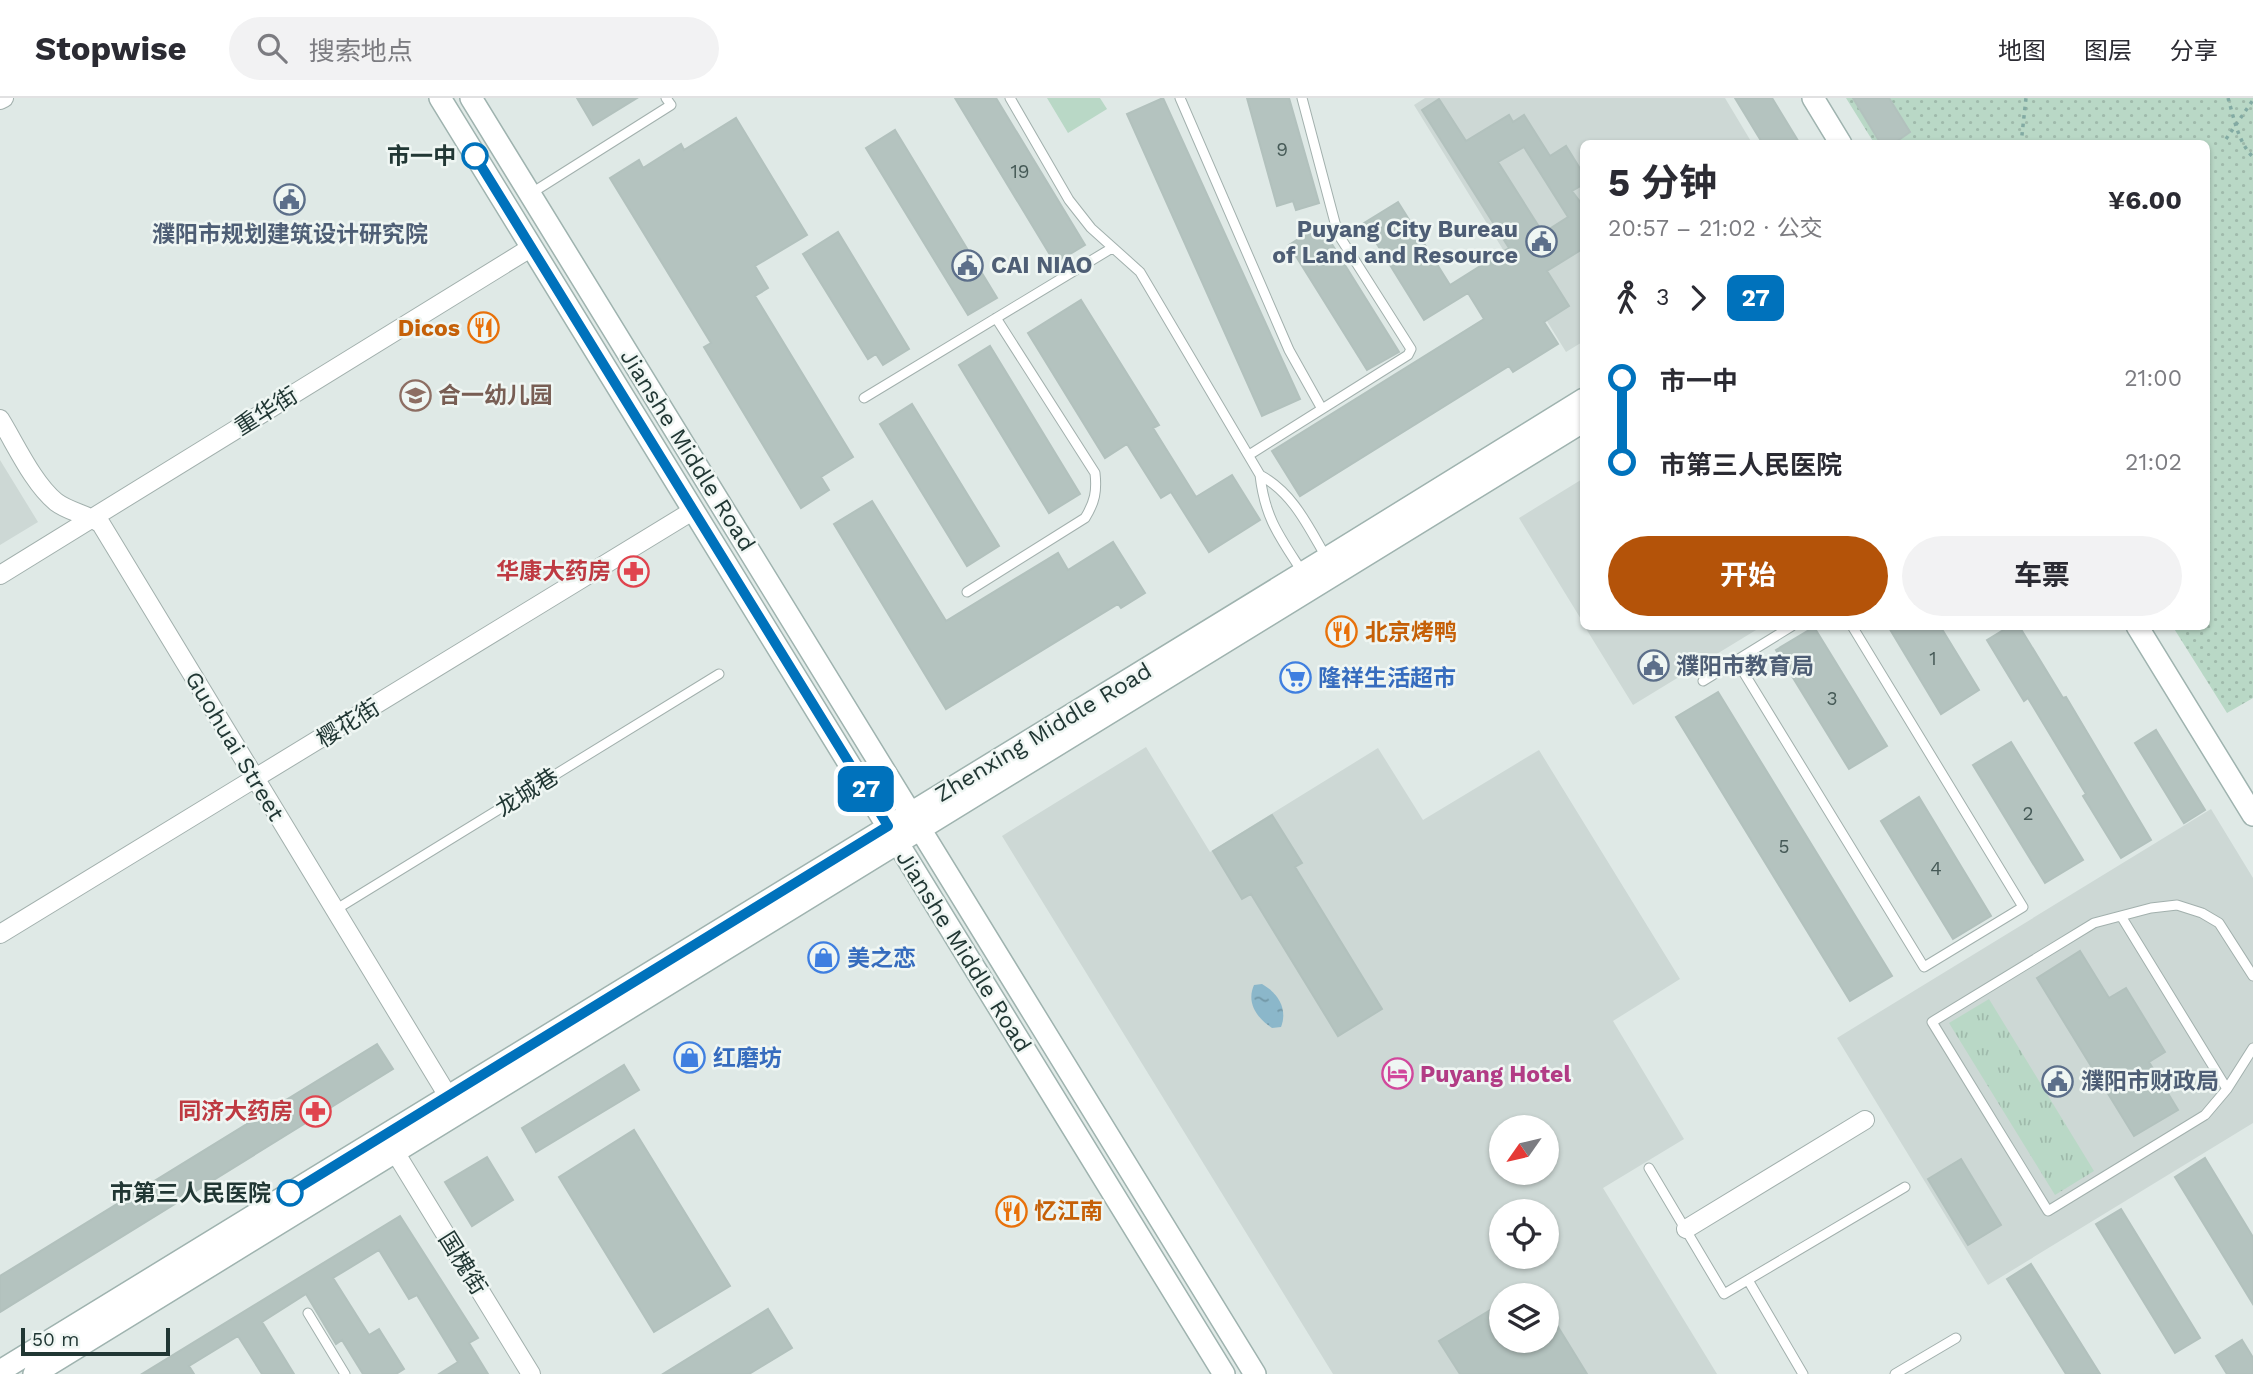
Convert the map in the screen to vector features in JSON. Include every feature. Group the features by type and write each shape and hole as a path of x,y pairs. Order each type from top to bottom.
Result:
{"street":[{"name":"Jianshe Middle Road","path":"440,98 1224,1374"},
{"name":"Jianshe Middle Road","path":"471,98 1255,1374"},
{"path":"1813,98 1839,140"},
{"name":"重华街","path":"0,575 532,247"},
{"name":"Zhenxing Middle Road","path":"915,821 1303,573 1580,401"},
{"name":"Guohuai Street","path":"0,419 43,488 58,503 101,524 448,1096"},
{"name":"Zhenxing Middle Road","path":"0,1371 448,1096 915,821 1580,423"},
{"name":"樱花街","path":"0,934 694,510"},
{"path":"2139,630 2253,815"},
{"name":"Zhenxing Middle Road","path":"34,1374 395,1152 893,834"},
{"path":"1686,1229 1865,1119"},
{"name":"国槐街","path":"395,1152 531,1374"}],"lane":[{"path":"1010,98 1069,200 1091,229 1140,272 1261,475 1286,494 1327,558"},
{"path":"1180,98 1289,350 1322,409"},
{"path":"1249,455 1408,355 1411,349 1338,234 1302,98"},
{"path":"530,194 670,100"},
{"path":"864,398 1112,248"},
{"path":"967,592 1085,518 1093,505 1097,490 1095,473 996,318"},
{"path":"1261,475 1262,496 1272,523 1303,573"},
{"path":"1703,681 1786,630"},
{"path":"1737,660 1924,967 2023,907 1854,630"},
{"name":"龙城巷","path":"335,910 719,674"},
{"path":"2253,976 2249,960 2220,923 2202,913 2177,905 2151,908 2094,923 1933,1022 2048,1211 2204,1115 2227,1089 2253,1048"},
{"path":"2120,916 2227,1089"},
{"path":"1649,1168 1724,1294 1905,1187"},
{"path":"1748,1280 1803,1374"},
{"path":"308,1313 345,1374"},
{"path":"1895,1374 1956,1338"}],"path":[{"path":"2021,140 2026,98"},
{"path":"2228,98 2247,151 2253,157"},
{"path":"2226,139 2253,100"}],"shaded area":[{"name":"Puyang City Bureau of Land and Resource","path":"1425,98 1725,98 1750,140 1580,140 1580,343 1566,352 1414,105"},
{"path":"0,460 38,522 0,545"},
{"path":"1580,480 1580,617 1519,518"},
{"name":"濮阳市教育局","path":"1587,630 1756,630 1633,705"},
{"name":"Puyang Hotel","path":"1146,747 1210,852 1378,748 1423,820 1539,750 1680,979 1613,1021 1684,1139 1603,1188 1717,1374 1333,1374 1002,836"},
{"name":"濮阳市财政局","path":"2211,809 2253,878 2253,1123 1988,1285 1837,1038"}],"green space":[{"path":"1047,98 1100,98 1107,109 1068,133"},
{"path":"1846,98 2253,98 2253,698 2227,713 2175,630 2210,630 2210,140 1872,140"},
{"path":"1989,999 2094,1171 2055,1195 1949,1023"}],"water":[{"path":"1262,984 1273,992 1280,1002 1283,1014 1281,1027 1272,1028 1254,1010 1251,998 1254,985"}],"building":[{"path":"577,98 637,98 593,125"},
{"path":"955,98 996,98 1085,245 1055,263"},
{"path":"1163,98 1300,399 1262,416 1127,114"},
{"path":"1247,98 1289,98 1319,203 1296,210 1293,201 1277,206"},
{"path":"1735,98 1772,98 1798,140 1761,140"},
{"path":"1853,98 1889,98 1910,132 1899,140 1879,140"},
{"path":"1439,99 1466,141 1509,115 1513,122 1524,115 1550,156 1566,146 1580,169 1580,186 1572,191 1580,202 1580,250 1547,271 1569,306 1544,322 1558,344 1513,372 1509,366 1300,496 1272,451 1484,319 1468,293 1424,320 1364,223 1398,202 1450,285 1509,248 1422,110","holes":["1524,147 1568,217 1543,233 1498,162"]},
{"path":"736,118 807,235 755,266 768,288 755,296 853,457 821,477 829,490 801,508 704,347 711,343 610,178 639,160 643,168 681,144 684,150"},
{"path":"895,130 997,298 968,315 866,148"},
{"path":"1320,225 1399,352 1367,370 1289,245"},
{"path":"838,232 909,349 883,365 876,354 868,359 803,254"},
{"path":"1081,300 1159,425 1153,428 1196,497 1232,475 1260,520 1209,552 1171,492 1161,498 1127,444 1105,458 1028,333"},
{"path":"990,346 1080,494 1049,513 959,365"},
{"path":"912,404 999,546 967,566 880,424"},
{"path":"872,501 946,621 1058,553 1068,570 1113,542 1145,593 1121,608 1118,604 946,709 834,524"},
{"path":"1809,630 1816,630 1887,746 1849,769 1776,650"},
{"path":"1890,630 1942,630 1979,690 1941,714"},
{"path":"2003,630 2021,630 2063,698 2066,697 2151,840 2121,858 2028,698 2024,701 1987,640"},
{"path":"1718,692 1892,976 1850,1001 1676,717"},
{"path":"2156,730 2205,810 2184,823 2135,743"},
{"path":"2011,742 2083,860 2045,883 1973,765"},
{"path":"1919,797 1991,916 1953,939 1881,821"},
{"path":"1272,815 1302,863 1295,867 1382,1009 1338,1036 1251,894 1242,899 1213,851"},
{"path":"2080,951 2109,998 2126,988 2165,1052 2149,1062 2178,1110 2134,1136 2037,978"},
{"path":"377,1044 393,1069 0,1312 0,1276"},
{"path":"624,1065 639,1090 536,1152 522,1128"},
{"path":"634,1130 730,1286 654,1332 559,1177"},
{"path":"487,1157 513,1200 472,1226 445,1182"},
{"path":"2205,1158 2253,1237 2253,1304 2175,1177"},
{"path":"1961,1159 2001,1225 1968,1245 1928,1179"},
{"path":"2121,1209 2200,1338 2175,1353 2096,1224"},
{"path":"400,1216 478,1338 469,1343 488,1374 439,1374 458,1362 417,1295 409,1299 379,1250 333,1278 369,1335 379,1329 404,1369 396,1374 363,1374 342,1340 336,1344 306,1294 262,1322 294,1374 262,1374 238,1336 189,1366 194,1374 142,1374"},
{"path":"2031,1264 2100,1374 2066,1374 2007,1279"},
{"path":"768,1309 792,1348 749,1374 663,1374"},
{"path":"1489,1311 1489,1353 1559,1353 1559,1328 1587,1374 1460,1374 1439,1341"},
{"path":"2242,1340 2253,1358 2253,1374 2227,1374 2216,1356"}],"bus line":[{"name":"27","path":"290,1193 888,826 475,156"}],"place":[{"name":"市一中","path":"475,156"},
{"name":"濮阳市规划建筑设计研究院","path":"290,200"},
{"name":"Puyang City Bureau of Land and Resource","path":"1541,242"},
{"name":"CAI NIAO","path":"968,265"},
{"name":"Dicos","path":"483,328"},
{"name":"合一幼儿园","path":"415,395"},
{"name":"华康大药房","path":"634,571"},
{"name":"北京烤鸭","path":"1342,632"},
{"name":"濮阳市教育局","path":"1653,666"},
{"name":"隆祥生活超市","path":"1295,678"},
{"name":"美之恋","path":"824,958"},
{"name":"红磨坊","path":"690,1058"},
{"name":"Puyang Hotel","path":"1397,1074"},
{"name":"濮阳市财政局","path":"2058,1081"},
{"name":"同济大药房","path":"316,1111"},
{"name":"市第三人民医院","path":"290,1193"},
{"name":"忆江南","path":"1011,1211"}]}
